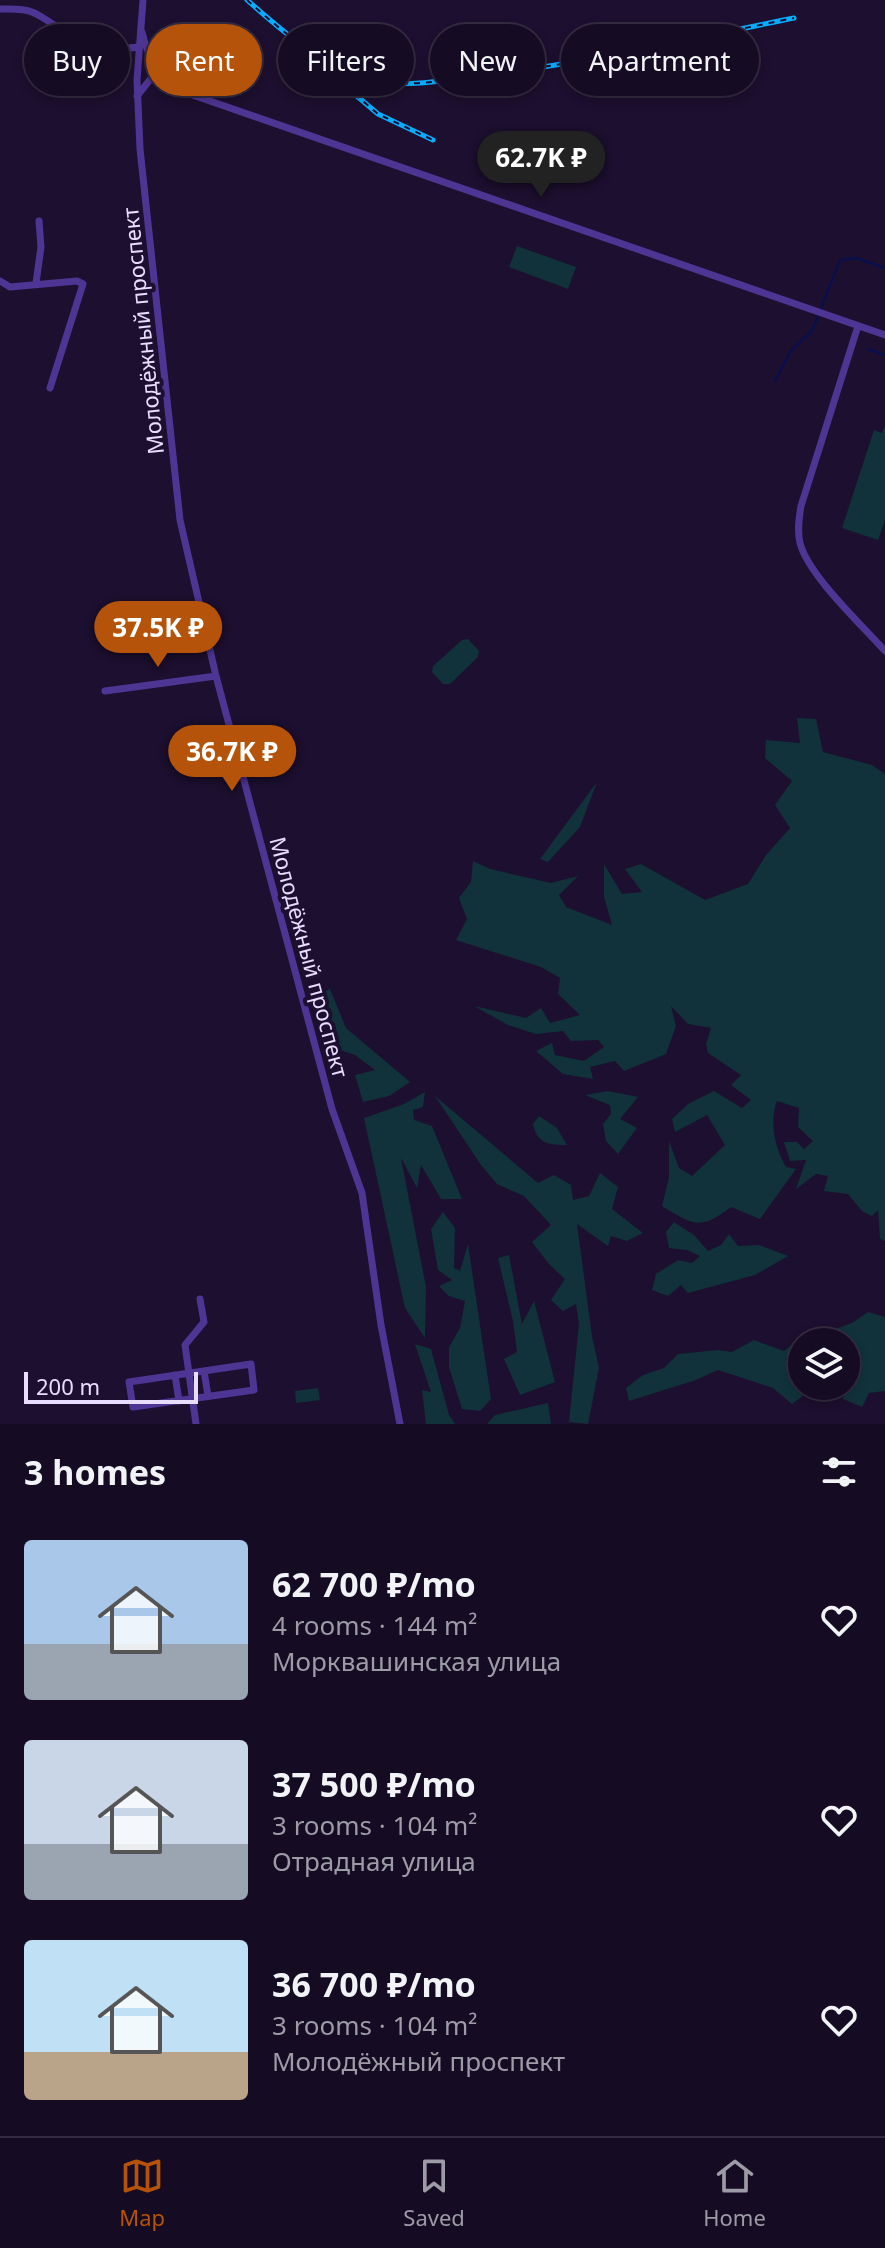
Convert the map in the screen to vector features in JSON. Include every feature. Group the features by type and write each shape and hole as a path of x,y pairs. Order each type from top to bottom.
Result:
{"street":[{"name":"Молодёжный проспект","path":"143,0 137,96 180,520 216,676 336,1126 362,1193 381,1325 400,1424"},
{"path":"0,9 35,13 69,34 100,47 138,47"},
{"path":"140,22 146,47"},
{"path":"137,96 146,84"},
{"path":"195,96 885,335"},
{"path":"36,283 41,247 39,221"},
{"path":"0,281 10,287 77,281 83,284 50,388"},
{"path":"858,326 801,506 799,533 800,544 809,564 885,651"},
{"path":"105,691 216,676"},
{"path":"196,1424 185,1345 204,1322 200,1299"},
{"path":"251,1364 254,1390 133,1407 129,1382 189,1373 251,1364"},
{"path":"204,1371 208,1396"},
{"path":"175,1375 179,1401"}],"green space":[{"path":"517,246 576,267 568,289 509,267"},
{"path":"885,425 885,520 878,540 842,528 874,430 882,433"},
{"path":"468,639 479,651 478,657 450,684 443,684 432,672 433,666 462,640"},
{"path":"797,718 816,719 823,752 872,765 885,774 885,1241 880,1239 878,1210 872,1216 862,1211 848,1194 824,1191 828,1176 816,1174 796,1189 806,1160 790,1161 784,1142 797,1142 804,1149 813,1141 798,1127 799,1108 777,1101 773,1118 776,1143 786,1167 796,1169 760,1219 731,1207 712,1220 696,1223 662,1206 669,1177 669,1141 679,1168 692,1176 725,1145 707,1115 675,1132 672,1119 688,1104 714,1091 742,1108 751,1100 731,1085 741,1075 708,1053 706,1044 711,1028 688,1024 671,1006 676,1026 666,1054 624,1071 615,1061 590,1067 593,1079 563,1074 536,1051 552,1043 555,1055 584,1061 604,1047 598,1040 571,1041 563,1031 536,1034 508,1025 474,1006 526,1018 541,1008 550,1023 580,1015 558,994 560,978 541,967 456,940 467,919 459,898 471,882 473,861 490,869 551,883 578,876 559,895 566,907 612,925 604,897 604,864 622,894 642,892 625,869 641,864 705,900 748,884 766,855 790,828 775,805 792,781 765,758 766,740 800,743"},
{"path":"597,782 580,827 548,862 540,859"},
{"path":"330,989 346,1028 410,1082 389,1096 363,1102 355,1075 375,1070 355,1055 336,1049 317,995"},
{"path":"608,1091 638,1097 620,1119 637,1128 618,1154 606,1141 603,1124 611,1114 610,1105 585,1095"},
{"path":"425,1092 423,1107 413,1110 414,1120 432,1126 462,1199 441,1199 421,1165 417,1188 401,1158 426,1287 425,1338 405,1308 364,1118 404,1104"},
{"path":"435,1096 538,1183 554,1175 571,1185 573,1200 589,1196 600,1173 618,1187 612,1209 643,1233 627,1241 611,1236 608,1246 577,1224 599,1368 588,1424 569,1422 579,1324 576,1304 563,1311 551,1300 565,1279 532,1242 551,1225 524,1196 497,1184"},
{"path":"539,1116 557,1128 567,1145 549,1144 537,1136 533,1124"},
{"path":"443,1212 455,1228 454,1268 460,1271 468,1244 491,1399 480,1411 462,1409 449,1367 449,1347 460,1328 465,1301 449,1296 439,1286 452,1280 438,1270 431,1229"},
{"path":"674,1222 694,1235 708,1251 721,1245 729,1234 738,1246 759,1245 788,1256 755,1275 688,1293 681,1285 668,1296 652,1290 656,1274 678,1260 692,1263 700,1256 687,1250 669,1248 666,1232"},
{"path":"509,1255 522,1324 534,1301 555,1382 520,1395 504,1359 517,1352 498,1258"},
{"path":"868,1312 885,1317 885,1391 869,1393 862,1407 845,1400 860,1400 860,1328 838,1328"},
{"path":"754,1340 784,1351 788,1348 788,1400 797,1400 792,1404 773,1388 718,1370 629,1401 626,1388 643,1375 664,1368 678,1354 718,1350 732,1352"},
{"path":"415,1344 431,1349 449,1415 455,1424 426,1424 422,1390 431,1392"},
{"path":"318,1388 320,1400 296,1403 295,1391"},
{"path":"548,1403 551,1424 487,1424 495,1415"}],"waterway":[{"path":"821,308 840,260 856,258 885,268"},
{"path":"775,381 790,352 812,331 819,314"},
{"path":"868,349 885,355"}],"railway":[{"path":"247,0 289,35 335,66 369,79 397,83 440,81 561,64 794,18"},
{"path":"357,96 378,114 433,140"}]}
